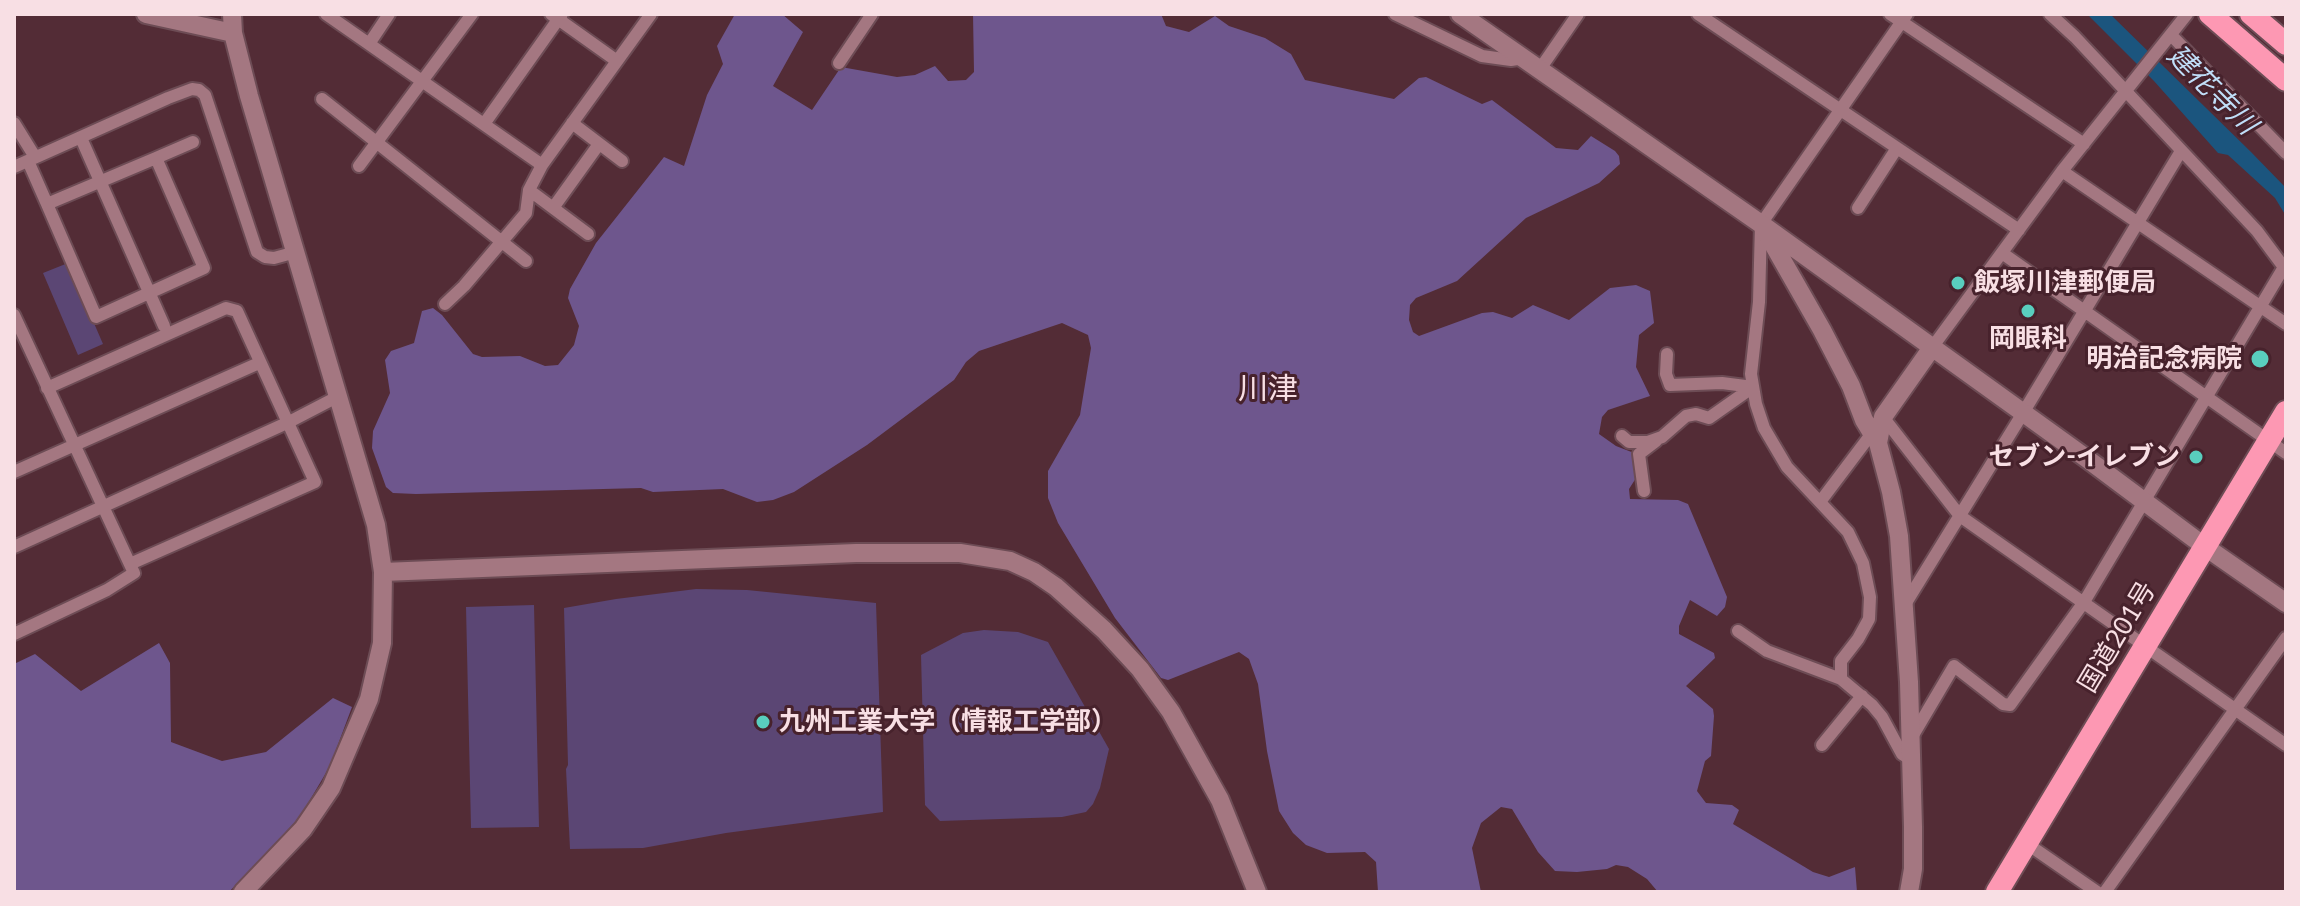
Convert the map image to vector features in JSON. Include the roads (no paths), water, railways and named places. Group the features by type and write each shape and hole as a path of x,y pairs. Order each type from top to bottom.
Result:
{"highway":[{"path":"2210,14 2286,80"},
{"path":"2230,14 2286,65"},
{"path":"2251,14 2286,44"},
{"path":"2274,14 2286,24"},
{"name":"国道201号","path":"1997,892 2204,546 2277,447 2286,412"}],"street":[{"path":"146,14 233,33"},
{"path":"232,14 233,33 249,96 376,525 383,572 382,643 373,685 331,788 303,829 243,892"},
{"path":"326,14 542,165"},
{"path":"369,44 389,14"},
{"path":"359,166 472,14"},
{"path":"445,304 526,213 529,190 542,165 651,14"},
{"path":"839,63 872,14"},
{"path":"1395,14 1482,56 1511,60 1524,58"},
{"path":"1460,14 1761,224 2286,603"},
{"path":"1540,69 1578,14"},
{"path":"1698,14 2019,230"},
{"path":"1890,14 1904,18 2084,144"},
{"path":"1911,738 1954,666 2003,704 2010,705 2084,602 2285,269 2257,231 2128,90 2050,14"},
{"path":"1820,502 1875,438 1883,417 2062,171 2187,14"},
{"path":"484,124 557,16 617,61"},
{"path":"1841,679 1841,661 1869,619 1870,597 1863,563 1848,532 1787,467 1764,428 1753,387 1752,364 1759,302 1761,224 1904,18"},
{"path":"2169,38 2286,153"},
{"path":"14,167 168,98 192,89 199,90 205,95 257,252 274,258 296,252"},
{"path":"322,99 526,261"},
{"path":"14,123 32,159 47,204 96,317 204,268 156,158"},
{"path":"572,123 622,161"},
{"path":"81,138 164,326"},
{"path":"47,204 193,142"},
{"path":"553,208 599,144"},
{"path":"1858,208 1897,148"},
{"path":"1904,606 2181,151"},
{"path":"2062,171 2286,324"},
{"path":"529,190 588,234"},
{"path":"1761,224 1822,330 1875,438 1899,536 1912,760 1913,869 1909,892"},
{"path":"2002,253 2277,447"},
{"path":"47,388 226,308 237,311 315,482 130,564"},
{"path":"14,315 134,573 107,590 14,634"},
{"path":"1667,354 1666,374 1670,385 1722,383 1753,387"},
{"path":"15,470 259,363"},
{"path":"1644,491 1639,454 1686,416 1696,414 1709,418 1753,387"},
{"path":"14,547 289,422 339,396"},
{"path":"1883,417 1960,516 2286,745"},
{"path":"1622,436 1629,442 1648,442 1662,437"},
{"path":"383,572 856,553 960,553 1010,561 1056,587 1104,630 1140,669 1171,712 1220,800 1257,892"},
{"path":"1738,631 1776,655 1841,679 1882,717 1902,754 1912,760"},
{"path":"2105,892 2286,638"},
{"path":"1822,745 1862,696"},
{"path":"2026,843 2097,892"}],"water":[{"path":"2087,14 2110,14 2251,152 2286,188 2286,216 2275,198 2228,155 2218,153 2154,81"}],"place":[{"name":"飯塚川津郵便局","path":"1958,283"},
{"name":"岡眼科","path":"2028,311"},
{"name":"明治記念病院","path":"2260,359"},
{"name":"セブン-イレブン","path":"2196,457"},
{"name":"九州工業大学（情報工学部）","path":"763,722"}],"district":[{"name":"川津","path":"1268,389"}],"water label":[{"name":"建花寺川","path":"2212,90"}]}
